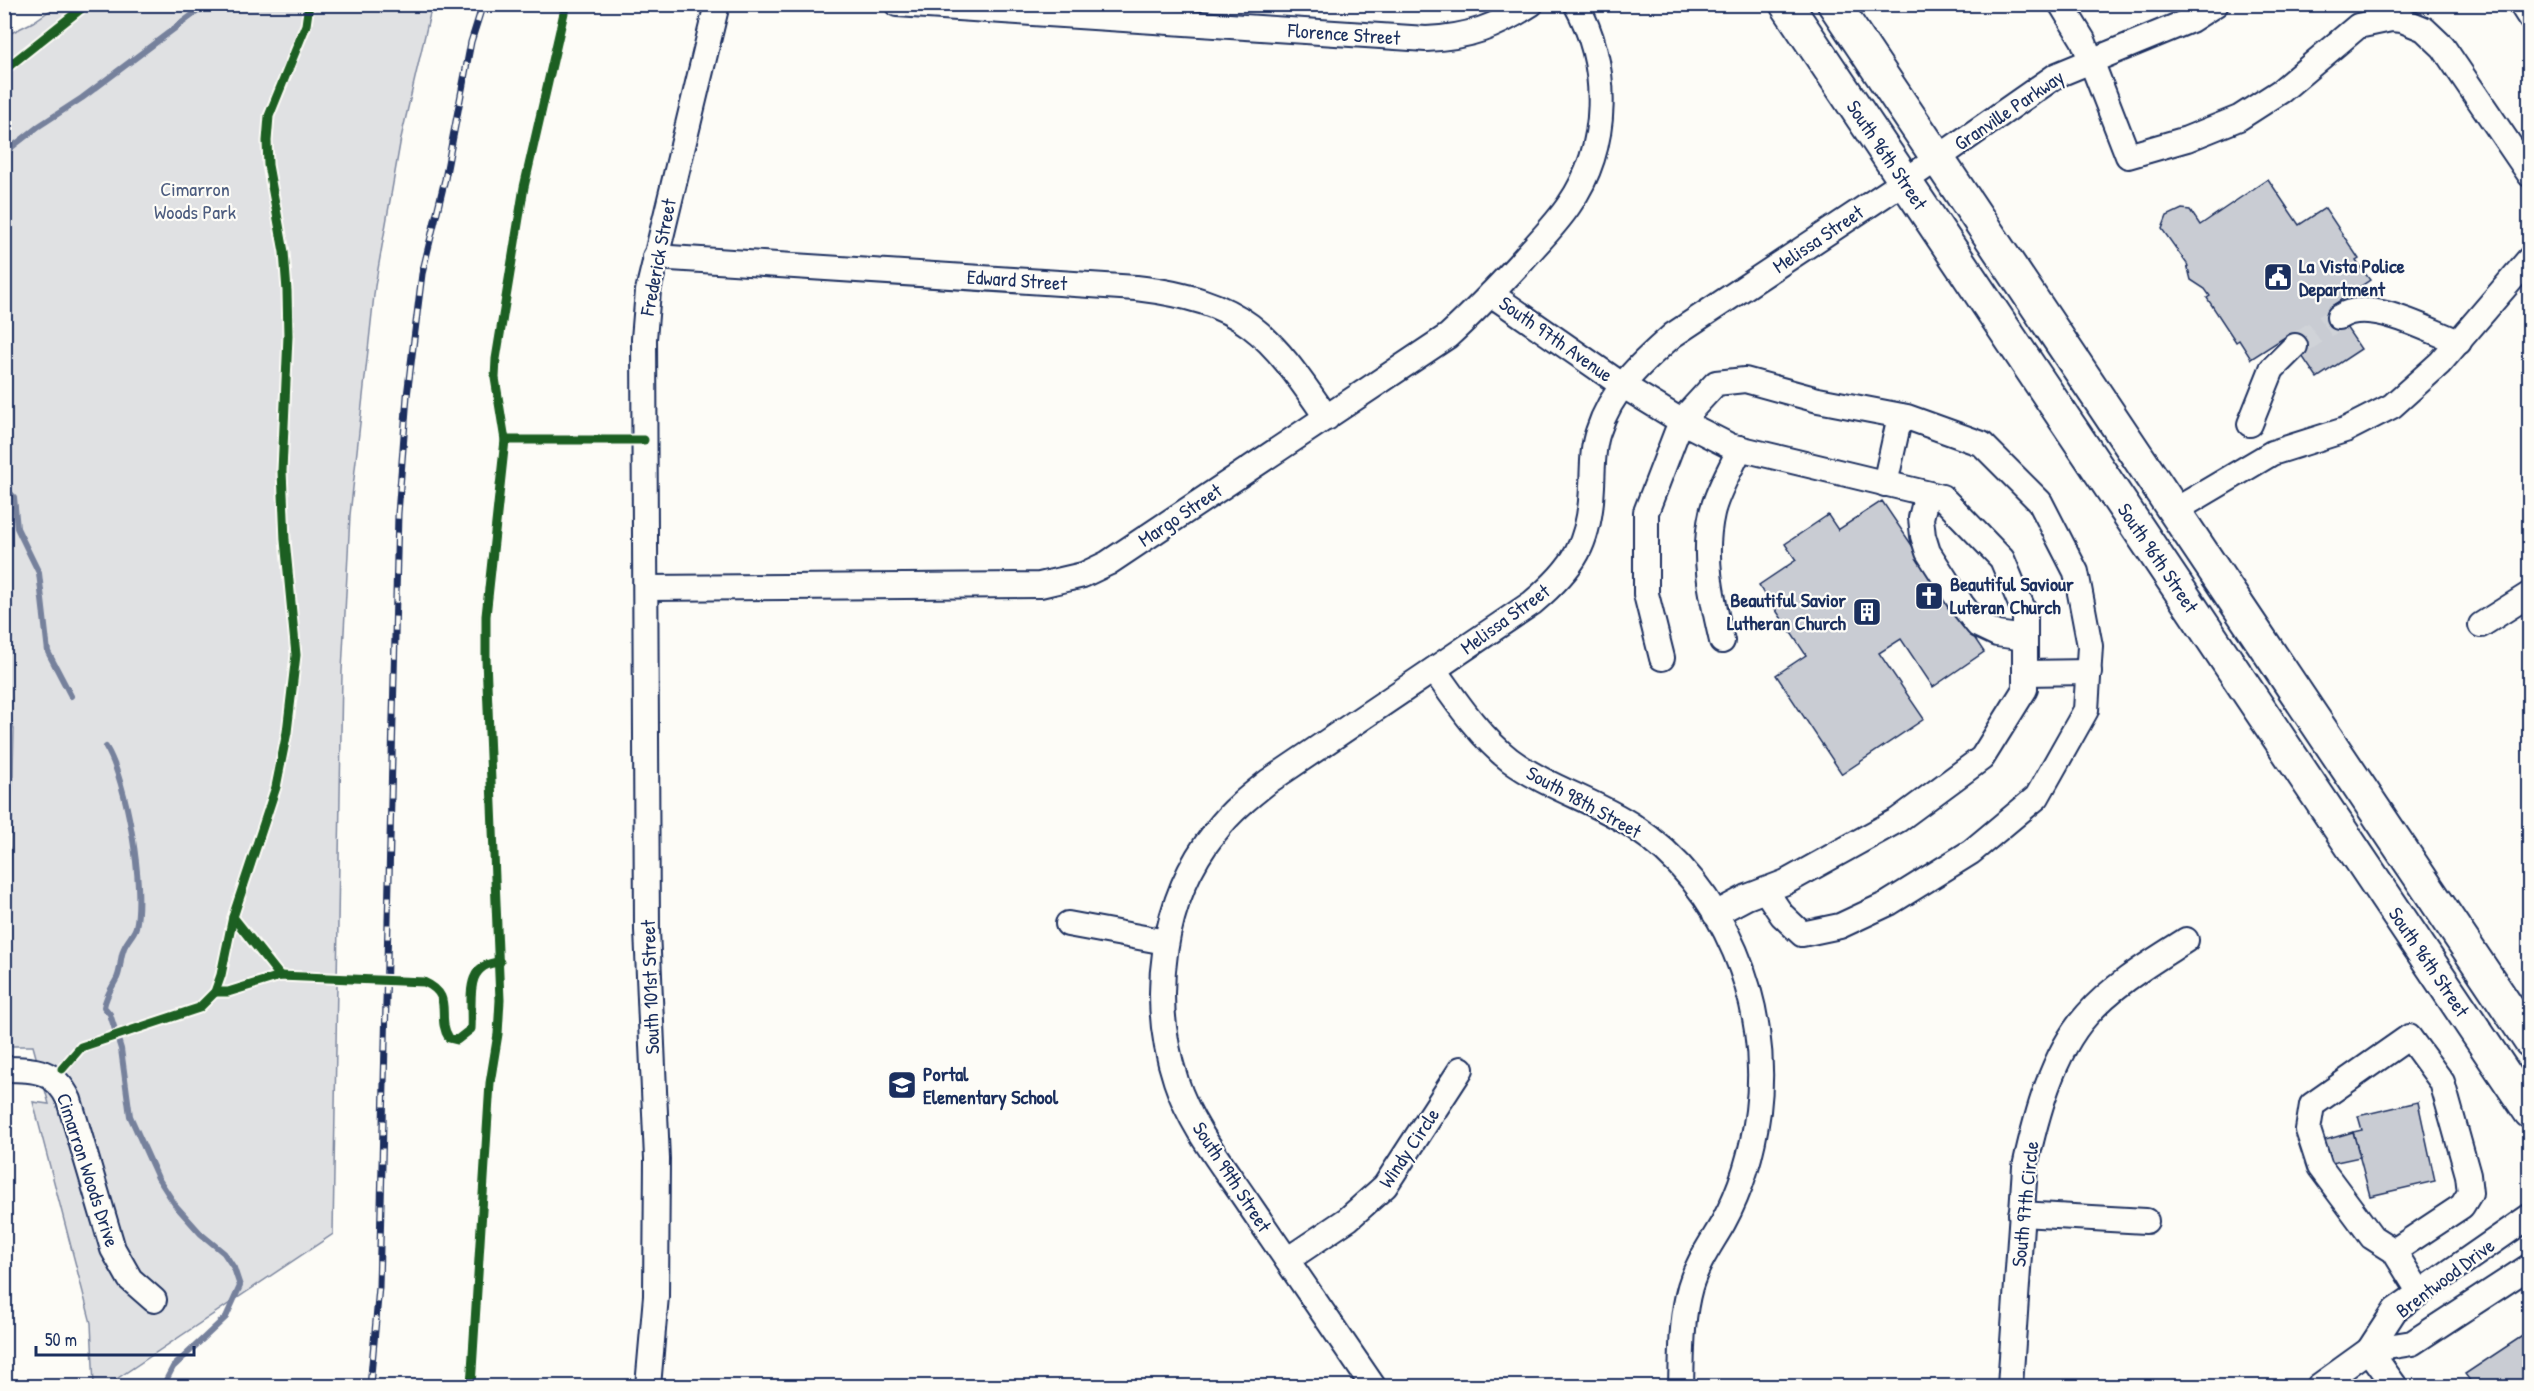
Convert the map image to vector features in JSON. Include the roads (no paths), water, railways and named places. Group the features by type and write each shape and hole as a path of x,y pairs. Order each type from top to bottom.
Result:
{"main road":[{"name":"South 96th Street","path":"1786,4 2529,1113"},
{"name":"South 96th Street","path":"1834,4 2529,1041"}],"street":[{"name":"Frederick Street","path":"646,588 644,339 648,291 717,4"},
{"name":"Florence Street","path":"897,4 1426,39 1449,38 1489,29 1531,4"},
{"name":"Margo Street","path":"646,588 1022,586 1083,576 1108,563 1448,336 1491,294 1570,204 1592,158 1601,112 1599,70 1595,46 1576,4"},
{"path":"2061,4 2083,40 2128,156 2214,129 2239,118 2281,91 2358,26 2391,19 2402,20 2424,29 2443,47 2529,175"},
{"name":"Granville Parkway","path":"1905,181 2057,75 2191,20 2216,4"},
{"path":"2521,4 2529,18"},
{"name":"Melissa Street","path":"1166,942 1186,879 1202,850 1238,805 1269,781 1532,603 1571,565 1590,518 1593,457 1598,433 1622,385 1641,362 1673,335 1905,181"},
{"name":"Edward Street","path":"655,257 1136,288 1191,298 1217,306 1258,331 1286,360 1327,418"},
{"path":"2174,511 2271,453 2345,430 2377,415 2424,380 2529,258"},
{"name":"South 97th Avenue","path":"1491,294 1622,385 1681,421 1740,448 1942,497 2002,559 2025,614 2025,689 1982,758 1898,820 1786,882 1715,914"},
{"path":"2339,317 2351,310 2378,311 2459,342"},
{"path":"2250,424 2272,369 2295,346"},
{"path":"1662,658 1646,594 1646,512 1681,421 1716,383 1745,380 1818,400 1900,416 1982,444 2040,502 2076,572 2090,645 2086,710 2037,797 1971,852 1879,907 1840,926 1802,934 1782,915 1765,890"},
{"path":"1885,484 1900,416"},
{"path":"1722,641 1708,584 1708,544 1712,511 1740,448"},
{"path":"1927,494 1921,518 1928,552 1962,605 1978,625 1997,634 2025,638"},
{"name":"South 101st Street","path":"646,588 647,930 657,1159 656,1296 648,1386"},
{"path":"2481,625 2529,594"},
{"name":"South 98th Street","path":"1434,670 1487,739 1509,759 1560,790 1611,813 1655,842 1695,884 1715,914 1747,978 1758,1032 1760,1086 1748,1167 1736,1198 1697,1267 1689,1289 1683,1335 1681,1386"},
{"path":"2025,673 2089,672"},
{"path":"1068,924 1166,942"},
{"name":"South 97th Circle","path":"2010,1386 2025,1167 2033,1132 2058,1063 2086,1015 2111,992 2186,940"},
{"name":"South 99th Street","path":"1166,942 1162,991 1163,1022 1176,1082 1205,1139 1373,1386"},
{"path":"2394,1251 2462,1206 2470,1193 2468,1175 2442,1082 2409,1037 2312,1106 2308,1130 2320,1167 2372,1237 2394,1251 2420,1293"},
{"name":"Cimarron Woods Drive","path":"4,1069 41,1072 62,1085 69,1100 112,1249 130,1279 154,1300"},
{"name":"Windy Circle","path":"1287,1260 1348,1220 1386,1186 1461,1069"},
{"path":"2021,1214 2146,1221"},
{"name":"Brentwood Drive","path":"2319,1386 2370,1350 2396,1310 2529,1216"},
{"name":"Brentwood Drive","path":"2370,1350 2412,1343 2529,1266"},
{"path":"2370,1350 2395,1386"}],"waterway":[{"path":"4,158 12,147 39,126 82,98 199,10 203,4"},
{"path":"4,473 7,488"},
{"path":"4,487 14,497 17,528 39,573 48,652 71,696"},
{"path":"106,747 114,763 127,809 138,887 136,927 124,948 118,975 104,1007 110,1014 121,1049 130,1116 158,1178 176,1206 201,1234 224,1253 234,1268 240,1286 226,1317 173,1367 163,1386"}],"tunnel":[{"path":"2295,346 2339,317"}],"railway":[{"path":"370,1386 379,1287 398,514 407,396 422,274 445,179 471,42 483,4"}],"place":[{"name":"La Vista Police Department","path":"2278,277"},
{"name":"Beautiful Saviour Luteran Church","path":"1929,596"},
{"name":"Beautiful Savior Lutheran Church","path":"1867,612"},
{"name":"Portal Elementary School","path":"902,1085"}],"park label":[{"name":"Cimarron Woods Park","path":"195,200"}]}
